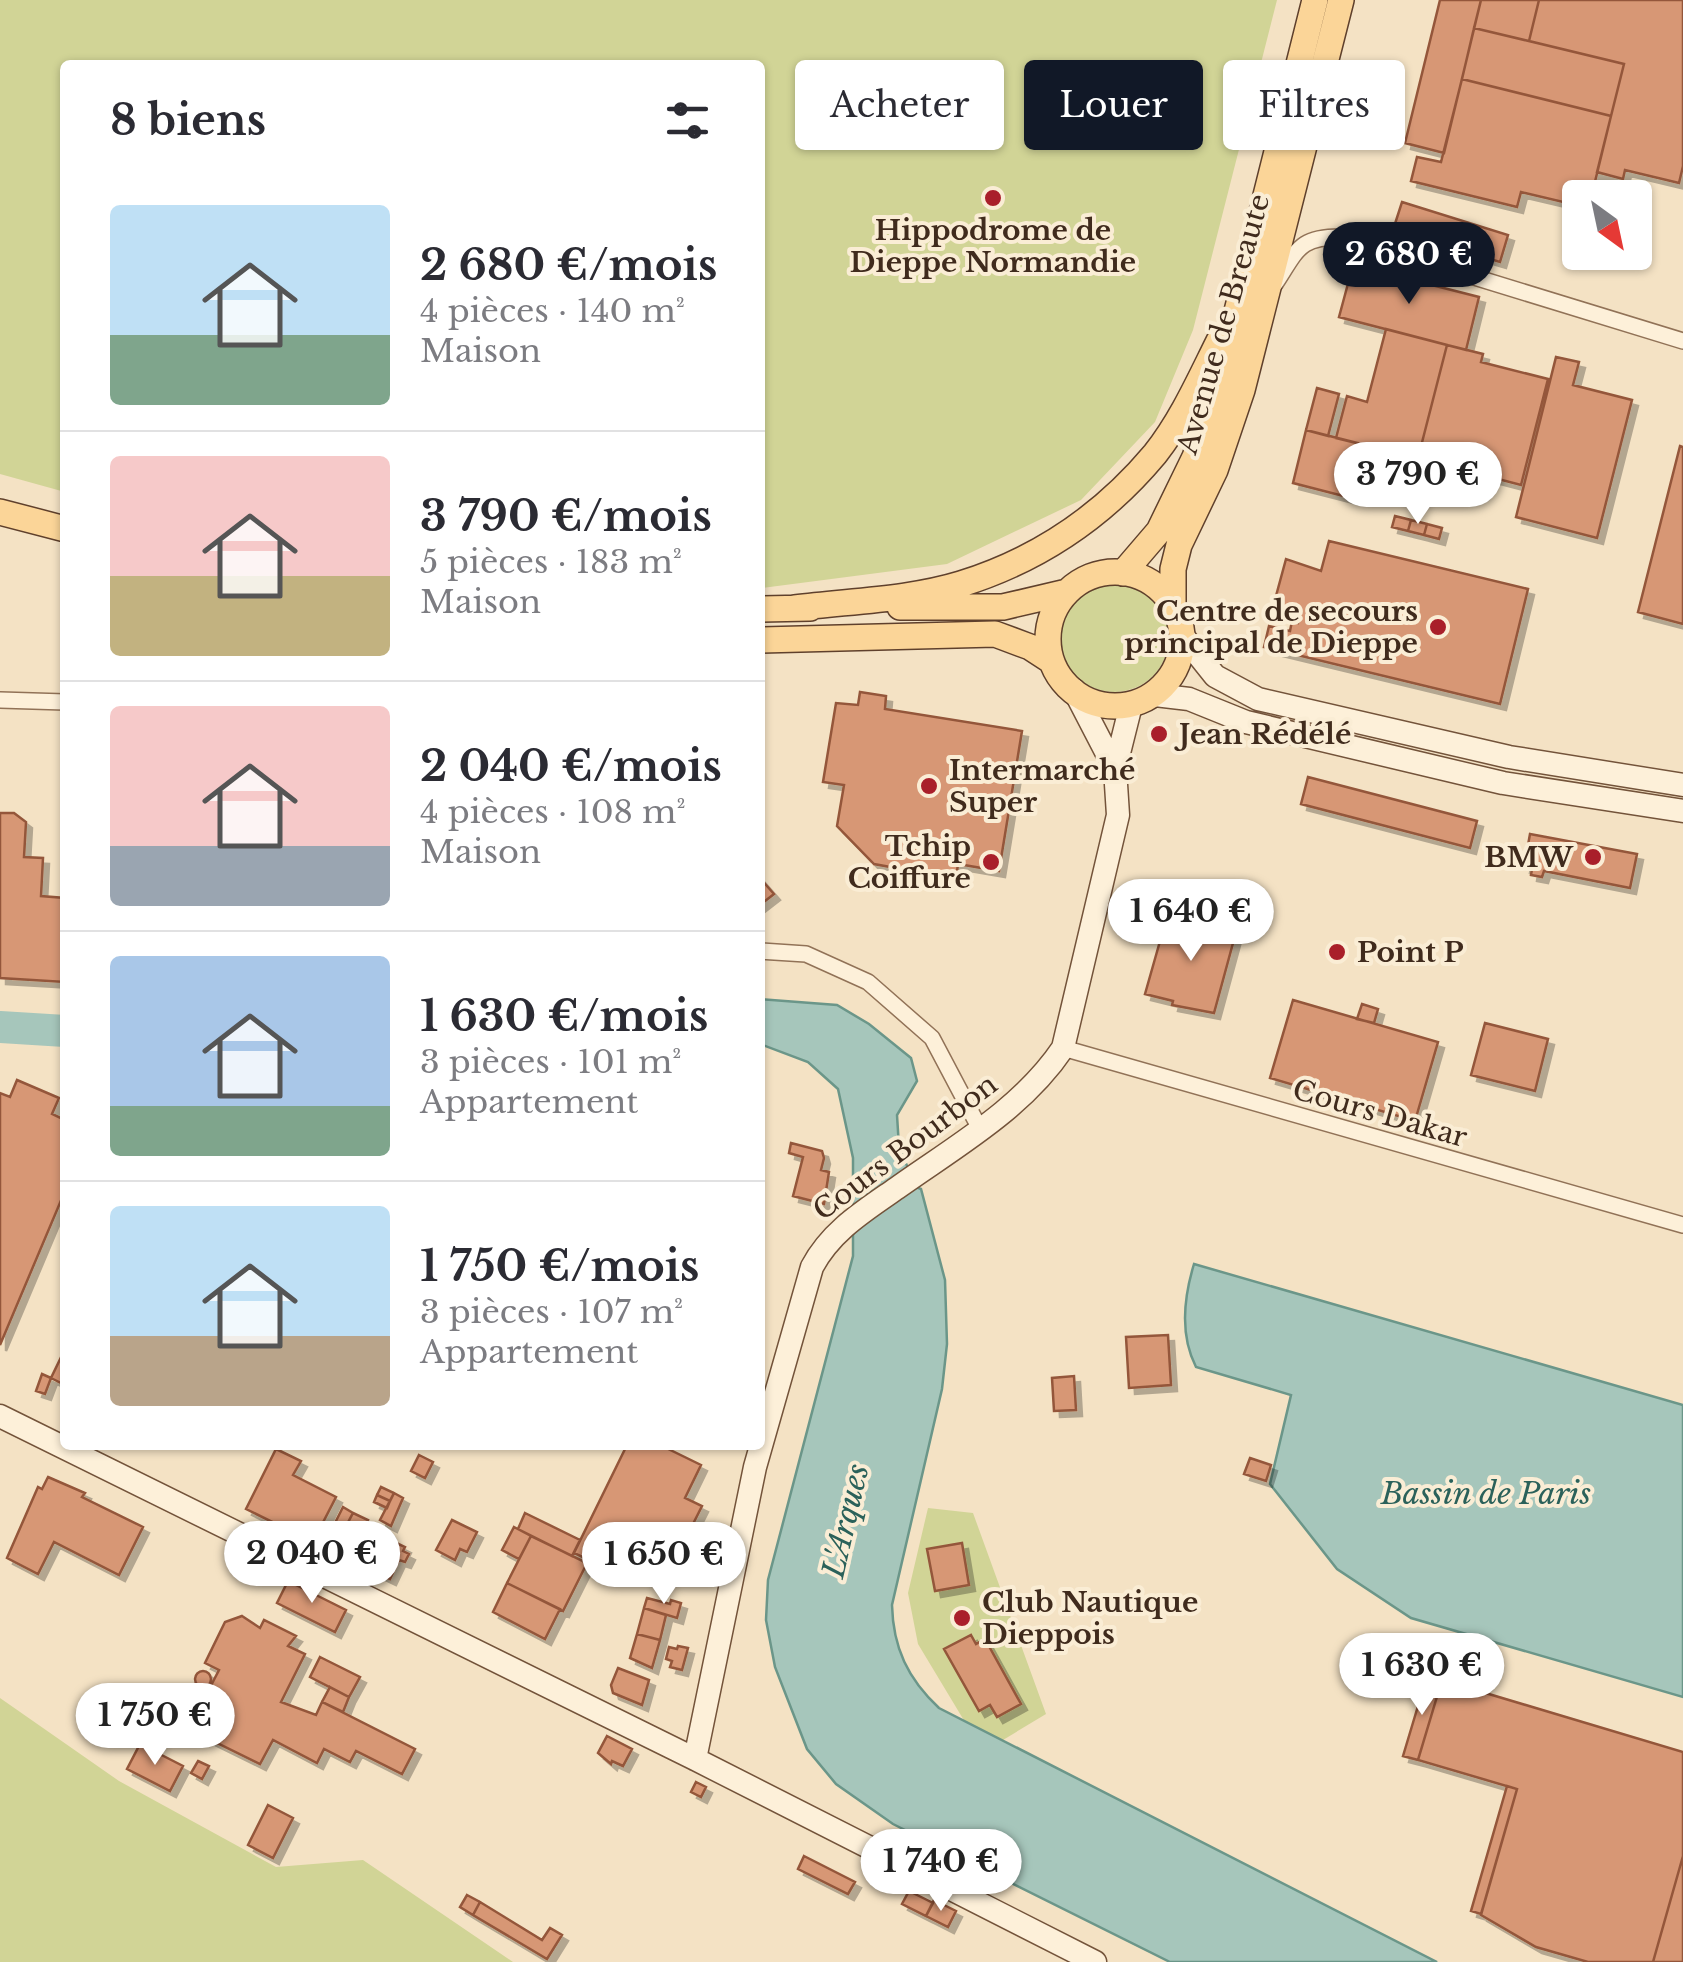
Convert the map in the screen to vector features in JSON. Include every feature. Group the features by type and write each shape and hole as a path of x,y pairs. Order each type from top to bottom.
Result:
{"main road":[{"name":"Avenue de Breaute","path":"1123,573 1160,531 1215,399 1315,0"},
{"name":"Avenue de Breaute","path":"1173,603 1173,570 1179,546 1215,470 1242,390 1341,0"},
{"path":"795,608 960,584 1021,562 1102,510 1156,452 1185,408 1237,306"},
{"path":"0,512 60,528"},
{"path":"1050,660 1047,626 1051,611 1063,594 1087,578 1123,573 1147,580 1173,603 1184,636 1216,676 1258,699 1509,758 1683,785"},
{"path":"765,609 1003,607 1063,594"},
{"path":"765,640 995,634 1030,647 1050,660 1074,690 1111,706 1143,700 1188,699 1246,722 1503,783 1683,810"},
{"path":"1143,700 1173,676 1183,652 1184,636"},
{"name":"Cours Bourbon","path":"765,1411 812,1267 823,1246 853,1219 1008,1110 1046,1074 1063,1048 1118,816 1115,769 1074,690"},
{"name":"Cours Bourbon","path":"1115,769 1143,700"},
{"path":"0,1416 60,1446"},
{"path":"69,1450 695,1759 1095,1962"},
{"name":"Cours Bourbon","path":"695,1759 753,1450"}],"street":[{"path":"1263,300 1301,246 1319,237 1344,237 1683,340"},
{"path":"0,700 60,702"},
{"path":"765,951 806,954 868,982 932,1038 980,1130"},
{"name":"Cours Dakar","path":"1063,1048 1683,1225"}],"green space":[{"name":"Hippodrome de Dieppe Normandie","path":"0,0 1277,0 1262,60 1223,60 1223,150 1239,150 1193,330 1155,422 1081,500 947,564 765,588 765,60 60,60 60,491 0,474"},
{"path":"1114,582 1135,586 1153,598 1165,616 1169,637 1165,658 1153,676 1135,688 1114,692 1093,688 1075,676 1063,658 1059,637 1063,616 1075,598 1093,586"},
{"name":"Club Nautique Dieppois","path":"928,1508 973,1513 1046,1714 983,1752 918,1644 908,1593"},
{"path":"0,1698 119,1781 276,1867 363,1860 513,1962 0,1962"}],"water":[{"path":"765,999 837,1005 869,1024 911,1058 917,1081 897,1115 899,1147 916,1187 921,1189 945,1280 947,1344 942,1389 892,1605 899,1649 919,1686 939,1708 1437,1962 1170,1962 893,1824 836,1784 807,1749 775,1667 766,1620 768,1580 853,1256 853,1158 838,1089 808,1062 765,1046"},
{"name":"Bassin de Paris","path":"1194,1264 1683,1405 1683,1697 1411,1618 1337,1569 1270,1484 1291,1395 1196,1367 1187,1342 1185,1316"}],"building":[{"path":"1440,0 1481,0 1444,153 1405,143"},
{"path":"1481,0 1539,0 1529,41 1474,28"},
{"path":"1539,0 1683,0 1683,166 1679,183 1625,170 1623,179 1597,172 1624,64 1529,41"},
{"path":"1474,28 1624,64 1611,116 1462,79"},
{"path":"1462,79 1611,116 1595,180 1562,180 1562,202 1521,192 1517,207 1411,181 1417,157 1441,162"},
{"path":"1402,202 1508,235 1500,262 1393,230"},
{"path":"1353,265 1479,297 1466,350 1339,317"},
{"path":"1386,329 1447,345 1418,458 1336,438 1347,396 1367,402"},
{"path":"1447,345 1483,354 1481,362 1548,379 1521,485 1418,458"},
{"path":"1556,357 1579,362 1573,385 1632,400 1597,538 1516,517"},
{"path":"1317,388 1339,394 1328,436 1306,430"},
{"path":"1306,430 1365,445 1351,498 1293,483"},
{"path":"1680,446 1683,447 1683,624 1638,612"},
{"path":"1395,516 1411,520 1408,531 1392,527"},
{"path":"1411,520 1427,524 1424,535 1408,531"},
{"path":"1427,524 1442,528 1439,539 1424,535"},
{"path":"1329,541 1528,589 1500,704 1264,647 1269,626 1290,631 1292,621 1298,623 1301,613 1273,607 1286,559 1321,571"},
{"name":"Intermarché Super","path":"860,692 886,696 885,709 1022,731 999,871 958,864 956,879 874,864 837,826 844,785 823,782 836,703 858,705"},
{"path":"1308,777 1477,821 1470,848 1301,804"},
{"path":"0,813 14,813 26,822 24,857 43,858 41,896 60,898 60,982 0,978"},
{"path":"1530,834 1637,854 1630,888 1544,871 1542,877 1531,875 1532,869 1524,867"},
{"path":"765,884 774,894 765,901"},
{"path":"1168,913 1236,932 1214,1013 1172,1005 1173,1001 1145,994"},
{"path":"1293,1000 1438,1042 1415,1121 1270,1078"},
{"path":"1362,1004 1378,1009 1374,1023 1357,1019"},
{"path":"1485,1023 1548,1039 1535,1091 1471,1075"},
{"path":"17,1080 59,1098 52,1114 60,1118 60,1203 0,1345 0,1093 10,1097"},
{"path":"791,1143 822,1151 821,1170 829,1172 824,1204 793,1196 803,1157 789,1153"},
{"path":"1168,1335 1171,1385 1129,1388 1126,1337"},
{"path":"60,1359 60,1382 51,1378"},
{"path":"42,1374 51,1378 45,1394 36,1391"},
{"path":"1074,1376 1076,1410 1054,1411 1052,1378"},
{"path":"276,1450 301,1461 293,1475 336,1497 313,1542 246,1509"},
{"path":"625,1450 670,1450 701,1465 685,1498 702,1506 683,1544 653,1529 628,1579 574,1553"},
{"path":"419,1455 433,1462 425,1478 411,1471"},
{"path":"1250,1458 1271,1465 1266,1481 1244,1474"},
{"path":"48,1477 85,1493 82,1497 143,1527 119,1575 54,1542 38,1574 7,1558 38,1487 42,1489"},
{"path":"381,1487 394,1493 390,1501 377,1495"},
{"path":"394,1493 403,1498 391,1526 380,1520"},
{"path":"377,1495 390,1501 387,1508 374,1502"},
{"path":"343,1507 353,1513 344,1530 334,1525"},
{"path":"353,1513 368,1520 358,1538 344,1530"},
{"path":"525,1513 580,1540 572,1556 518,1529"},
{"path":"452,1520 477,1532 467,1552 460,1549 455,1560 436,1550"},
{"path":"514,1527 531,1536 519,1559 502,1550"},
{"path":"531,1536 587,1563 563,1611 507,1583"},
{"path":"386,1538 405,1547 403,1551 409,1554 405,1562 399,1560 390,1579 369,1569"},
{"path":"962,1543 969,1585 935,1591 927,1549"},
{"path":"288,1581 346,1610 335,1632 277,1603"},
{"path":"507,1583 560,1609 545,1639 493,1612"},
{"path":"647,1598 681,1603 677,1618 644,1608"},
{"path":"644,1608 666,1615 660,1640 637,1634"},
{"path":"242,1616 260,1628 264,1620 296,1636 288,1646 305,1654 281,1702 316,1715 322,1702 415,1749 402,1774 356,1751 350,1762 324,1749 317,1763 273,1740 260,1764 195,1732 191,1720 196,1709 183,1703 191,1688 206,1695 219,1670 205,1663 225,1622"},
{"path":"637,1634 660,1640 652,1668 630,1658"},
{"path":"971,1635 976,1644 985,1639 1021,1704 997,1717 990,1705 979,1711 944,1649"},
{"path":"669,1647 688,1648 682,1670 670,1667 672,1661 666,1659"},
{"path":"320,1657 360,1677 349,1697 310,1677"},
{"path":"618,1668 649,1680 642,1705 613,1693 611,1685"},
{"path":"203,1671 211,1679 203,1687 195,1679"},
{"path":"1427,1676 1442,1680 1418,1760 1403,1756"},
{"path":"1442,1680 1683,1752 1683,1856 1653,1962 1588,1962 1536,1947 1481,1915 1517,1789 1418,1760"},
{"path":"330,1687 349,1697 343,1712 322,1702"},
{"path":"184,1706 192,1714 184,1722 176,1714"},
{"path":"607,1736 632,1749 623,1766 612,1761 611,1764 598,1753"},
{"path":"140,1744 183,1766 170,1791 127,1769"},
{"path":"198,1761 209,1766 202,1779 191,1773"},
{"path":"696,1782 706,1787 701,1797 691,1792"},
{"path":"1507,1786 1517,1789 1481,1914 1471,1911"},
{"path":"268,1805 293,1818 273,1858 248,1845"},
{"path":"804,1856 855,1882 848,1894 798,1869"},
{"path":"1683,1856 1683,1962 1653,1962"},
{"path":"909,1891 933,1903 926,1916 902,1904"},
{"path":"467,1895 480,1902 473,1915 460,1907"},
{"path":"934,1900 956,1911 948,1927 926,1916"},
{"path":"480,1902 542,1940 550,1928 562,1935 547,1959 473,1915"}],"waterway":[{"name":"L'Arques","path":"0,1027 60,1031"}],"place":[{"name":"Hippodrome de Dieppe Normandie","path":"993,198"},
{"name":"Centre de secours principal de Dieppe","path":"1438,627"},
{"name":"Jean Rédélé","path":"1159,734"},
{"name":"Intermarché Super","path":"929,786"},
{"name":"BMW","path":"1593,857"},
{"name":"Tchip Coiffure","path":"991,862"},
{"name":"Point P","path":"1337,952"},
{"name":"Club Nautique Dieppois","path":"962,1618"}]}
